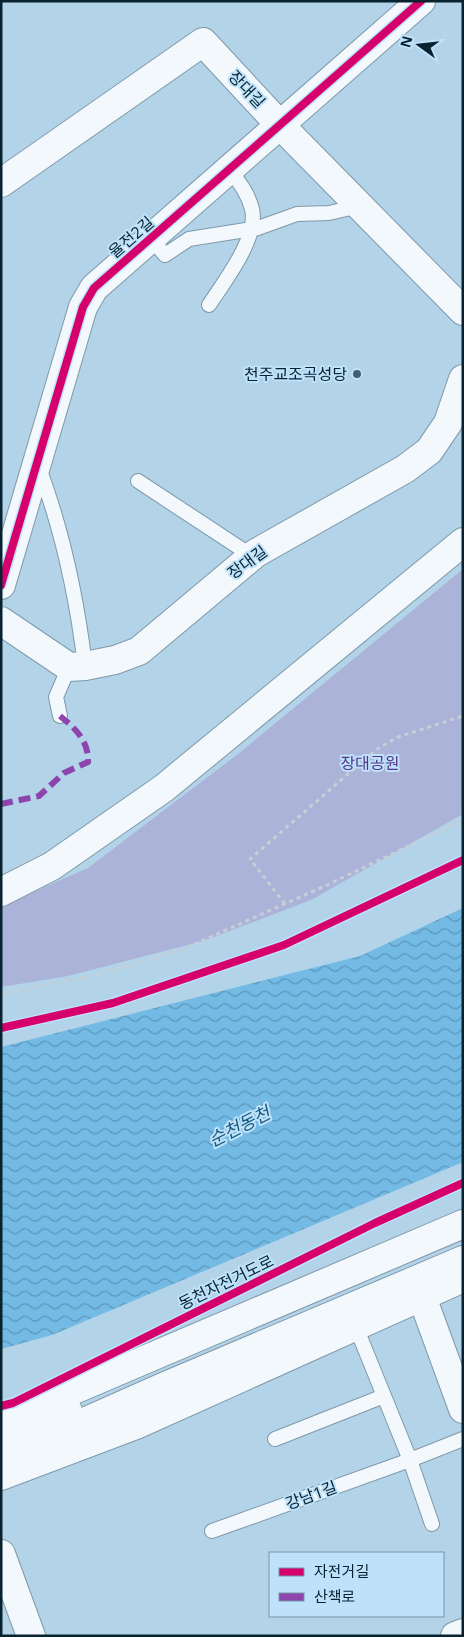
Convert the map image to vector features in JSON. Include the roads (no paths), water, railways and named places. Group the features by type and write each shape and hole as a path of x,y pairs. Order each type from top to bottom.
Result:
{"street":[{"name":"율전2길","path":"1,585 83,307 94,288 421,1"},
{"name":"장대길","path":"1,183 203,42 280,125 463,311"},
{"name":"장대길","path":"77,667 115,660 139,651 252,556 282,537 405,469 429,451 448,423 463,379"},
{"path":"1,892 52,866 164,788 463,542"},
{"path":"1,621 77,667"},
{"path":"1,1421 463,1224"},
{"path":"1,1459 37,1445 329,1309 463,1242"},
{"path":"1,1439 329,1309 463,1260"},
{"path":"1,1476 136,1425 463,1278"},
{"path":"422,1297 463,1409"},
{"path":"1,1469 37,1445"},
{"path":"1,1554 30,1636"},
{"path":"456,1636 463,1633"}],"lane":[{"path":"209,306 246,246 251,229 253,211 249,199 229,169"},
{"path":"150,238 165,254 190,239 251,229 297,214 329,213 359,206"},
{"path":"37,463 53,505 80,620 77,667 56,698 60,716"},
{"path":"138,481 252,556"},
{"path":"356,1327 410,1460 432,1524"},
{"path":"275,1439 384,1396"},
{"name":"강남1길","path":"212,1531 410,1460 463,1438"}],"water":[{"name":"순천동천","path":"463,908 463,1162 52,1335 1,1349 1,1047 360,956"}],"place":[{"name":"천주교조곡성당","path":"357,374"}],"park label":[{"name":"장대공원","path":"370,763"}]}
